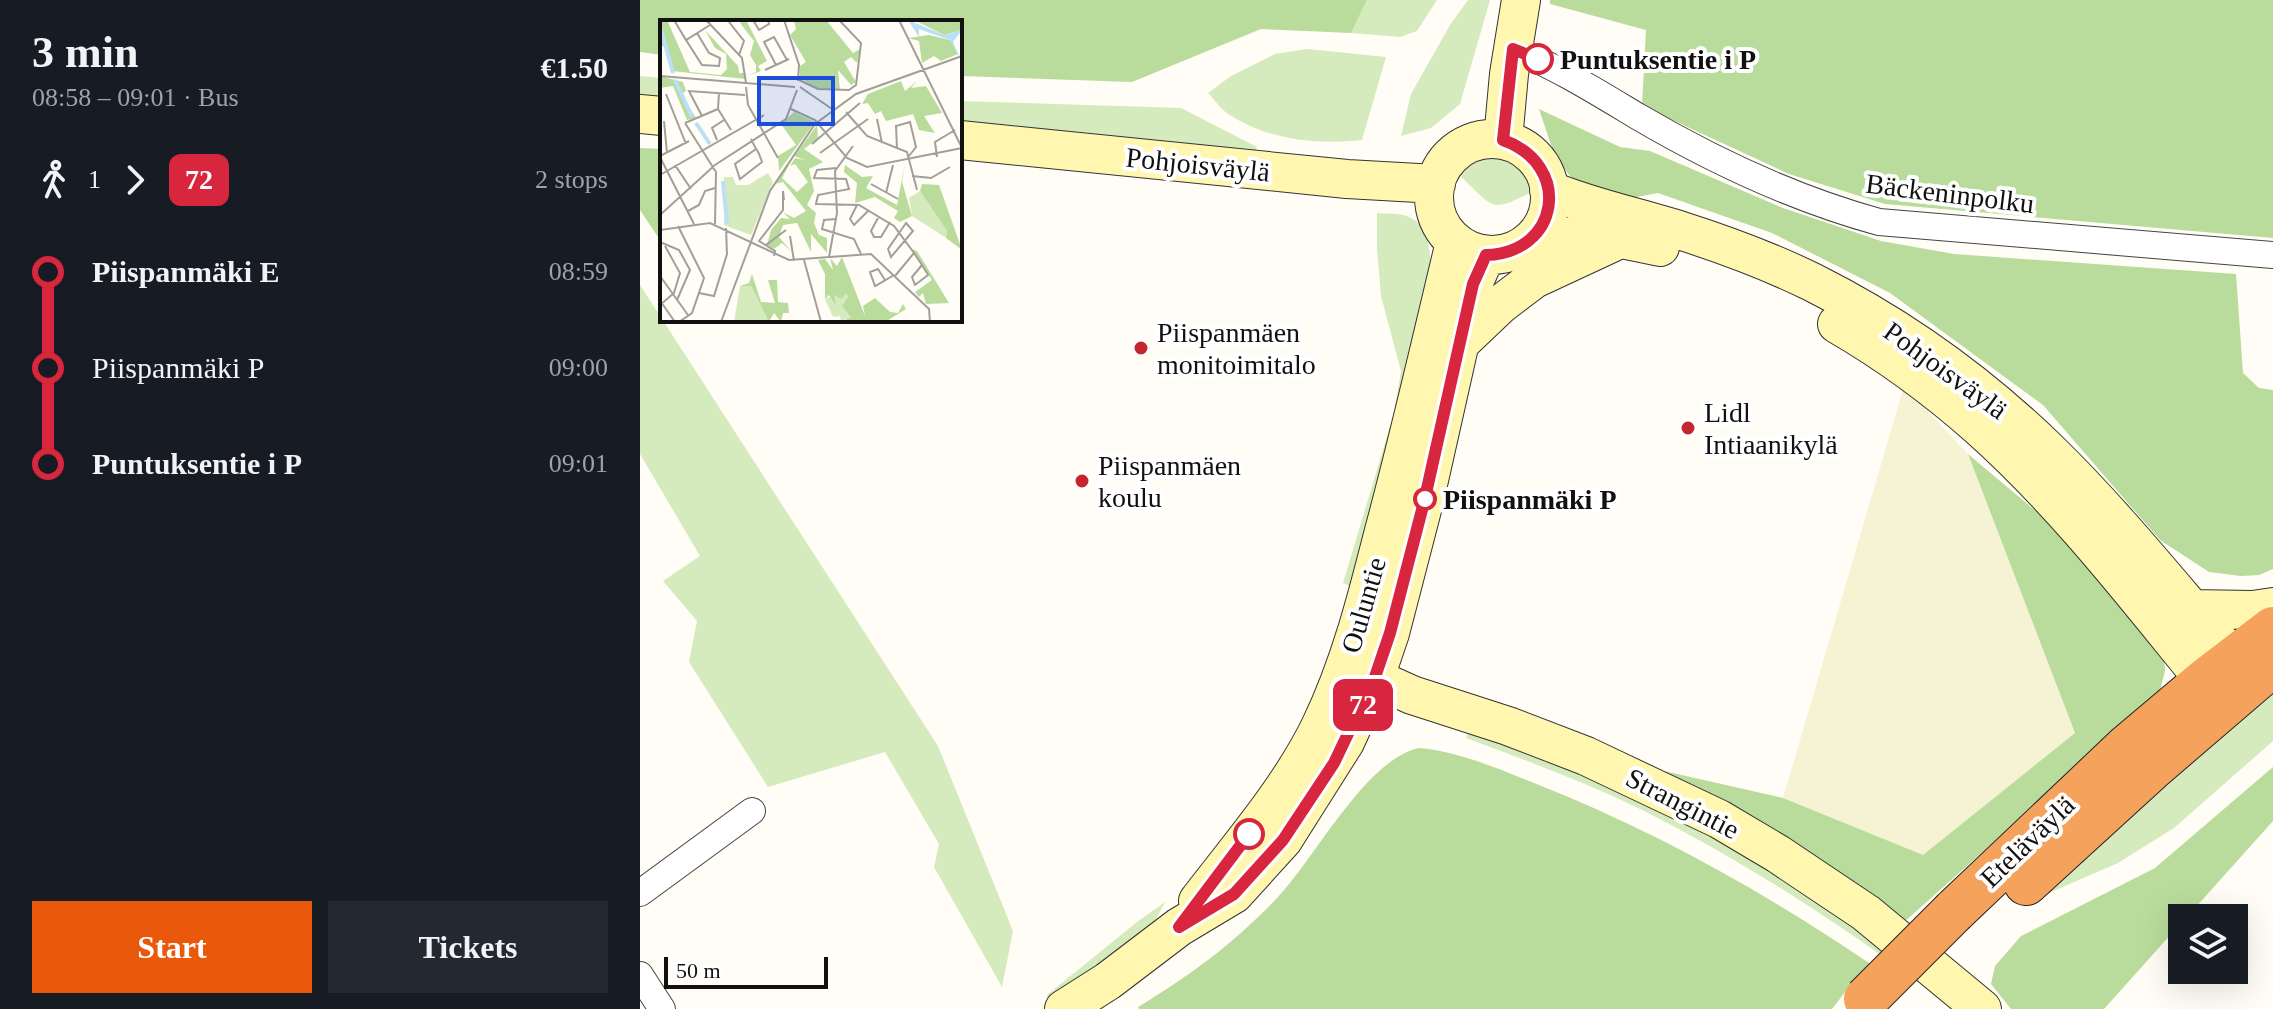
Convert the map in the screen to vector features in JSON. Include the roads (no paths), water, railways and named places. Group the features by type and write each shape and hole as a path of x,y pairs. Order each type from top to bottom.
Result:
{"highway":[{"name":"Eteläväylä","path":"1874,1006 1964,921 2075,795 2238,678 2273,629"}],"main road":[{"path":"1503,140 1521,0"},
{"path":"640,114 660,116"},
{"path":"1486,139 1503,140 1520,146 1534,157 1544,172 1549,190 1549,207 1536,235 1513,251 1470,248 1447,234 1436,214 1436,184 1445,162 1457,151 1486,139"},
{"name":"Pohjoisväylä","path":"962,140 1347,179 1436,184"},
{"name":"Pohjoisväylä","path":"1549,190 1759,258 1813,283 1905,335 1977,387 2047,449 2191,609 2238,678"},
{"name":"Pohjoisväylä","path":"1536,235 1621,239 1662,248 1752,279 1861,338 1979,426 2068,518 2124,582 2238,678"},
{"path":"1460,343 1501,304 1534,279 1621,239"},
{"name":"Ouluntie","path":"1064,1009 1108,981 1179,927 1298,765 1319,728 1393,624 1473,284 1470,248"},
{"name":"Ouluntie","path":"1361,671 1362,618 1396,489 1470,248"},
{"path":"2191,609 2253,610 2273,607"},
{"name":"Strangintie","path":"1361,671 1412,695 1508,726 1586,756 1719,819 1866,913 1982,1009"}],"street":[{"name":"Bäckeninpolku","path":"1513,49 1544,62 1708,154 1840,211 1866,219 1930,228 2273,255"},
{"path":"640,893 752,811"},
{"path":"640,975 662,1009"}],"place":[{"name":"Puntuksentie i P","path":"1538,59"},
{"name":"Piispanmäen monitoimitalo","path":"1141,348"},
{"name":"Lidl Intiaanikylä","path":"1688,428"},
{"name":"Piispanmäen koulu","path":"1082,481"},
{"name":"Piispanmäki P","path":"1425,499"}]}
